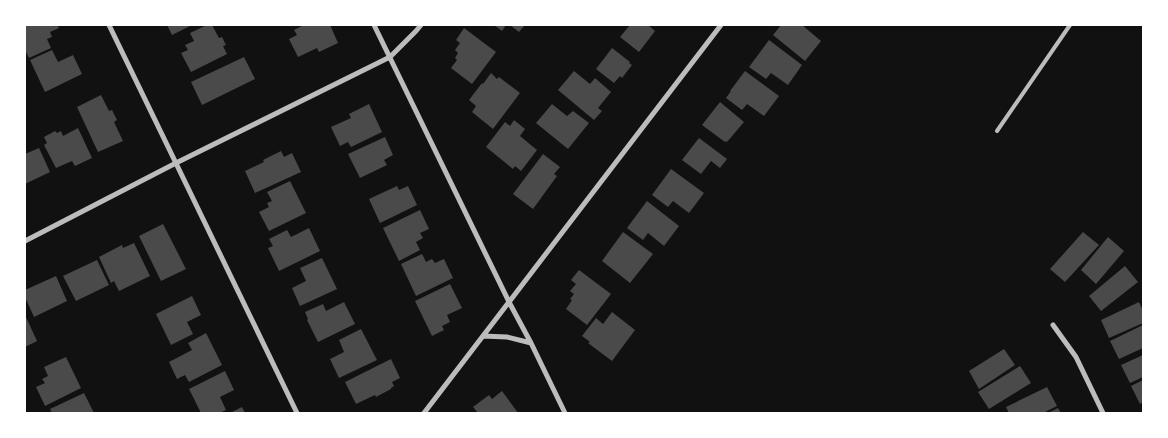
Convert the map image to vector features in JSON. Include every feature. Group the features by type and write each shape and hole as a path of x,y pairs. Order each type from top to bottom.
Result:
{"street":[{"path":"109,25 297,413"},
{"path":"374,25 565,413"},
{"path":"25,240 390,57 421,25"},
{"path":"424,413 722,25"},
{"path":"1053,325 1076,356 1103,413"},
{"path":"483,336 507,337 531,343"}],"lane":[{"path":"997,131 1070,25"}],"building":[{"path":"25,25 57,25 59,28 50,32 52,37 47,39 51,48 29,58 25,50"},
{"path":"167,25 192,25 172,35"},
{"path":"207,25 212,25 219,38 222,37 226,45 223,46 227,54 191,72 181,53 188,50 185,45 194,41 190,33"},
{"path":"304,25 330,25 338,43 319,52 317,48 298,57 289,39 297,35 294,30"},
{"path":"494,25 506,25 502,31"},
{"path":"510,25 525,25 519,32"},
{"path":"630,25 648,25 655,31 639,52 620,37"},
{"path":"781,25 802,25 821,41 805,61 773,35"},
{"path":"464,28 496,52 472,84 451,68 457,60 455,58 458,53 455,50 460,43 456,40"},
{"path":"769,40 802,65 788,85 771,73 766,79 749,67"},
{"path":"612,48 632,65 622,78 620,76 614,83 596,69"},
{"path":"52,50 58,62 73,55 82,74 45,92 30,60"},
{"path":"244,57 255,79 202,105 191,82"},
{"path":"574,71 590,84 595,78 611,92 598,108 602,111 594,120 558,90"},
{"path":"745,71 779,96 764,116 747,104 742,110 726,98"},
{"path":"491,73 497,79 499,77 520,93 493,129 472,112 476,106 469,100"},
{"path":"101,95 109,111 112,110 117,120 114,122 123,141 98,152 77,107"},
{"path":"720,102 744,122 727,142 702,125"},
{"path":"369,104 382,132 351,147 348,142 340,146 331,127 351,118 349,114"},
{"path":"552,104 567,116 573,111 589,123 568,149 536,123"},
{"path":"514,120 525,129 520,136 537,150 521,171 515,166 513,169 486,147 505,122 510,126"},
{"path":"78,128 92,158 75,166 72,161 56,168 44,145 47,143 44,137 55,131 57,133 61,131 63,136"},
{"path":"385,137 393,155 384,160 387,165 360,178 348,154"},
{"path":"699,138 727,159 720,168 711,161 701,174 682,160"},
{"path":"39,148 50,172 25,184 25,154"},
{"path":"281,151 284,157 292,153 301,172 255,193 245,171"},
{"path":"543,154 560,167 554,174 557,176 533,209 513,194"},
{"path":"671,169 704,193 689,213 673,201 668,207 652,195"},
{"path":"290,181 306,213 269,231 259,212 269,207 267,203 272,201 267,192"},
{"path":"397,186 399,190 408,186 417,205 380,223 369,199"},
{"path":"647,201 679,226 664,246 648,233 643,240 627,228"},
{"path":"420,210 429,229 420,233 423,238 416,242 420,250 399,261 383,228"},
{"path":"163,224 186,269 161,281 139,236"},
{"path":"309,228 320,251 279,271 268,248 273,246 269,239 287,230 291,237"},
{"path":"623,232 653,254 630,283 602,261"},
{"path":"1083,232 1099,245 1065,282 1050,269"},
{"path":"1108,237 1124,251 1096,284 1081,270"},
{"path":"134,243 150,276 119,291 114,281 111,283 99,257 122,245 123,248"},
{"path":"422,254 426,262 432,259 435,263 444,259 453,278 416,296 401,264"},
{"path":"322,258 337,289 300,306 292,288 306,281 300,268"},
{"path":"97,260 109,285 76,301 63,276"},
{"path":"1125,266 1138,282 1101,311 1089,296"},
{"path":"579,270 611,294 587,325 566,309 574,294 570,291 576,284 571,280"},
{"path":"56,276 67,301 34,317 25,297 25,290"},
{"path":"450,284 462,308 447,315 450,322 442,326 444,330 432,336 415,301"},
{"path":"192,296 201,315 187,322 193,334 171,345 156,314"},
{"path":"344,302 355,324 318,342 305,312 323,304 326,311"},
{"path":"1139,302 1143,311 1143,323 1109,338 1101,320"},
{"path":"612,312 635,330 612,361 588,343 590,342 582,336 596,318 603,324"},
{"path":"25,315 37,341 25,347"},
{"path":"1143,325 1143,348 1119,359 1110,341"},
{"path":"361,329 377,360 339,378 330,359 344,352 339,340"},
{"path":"206,333 222,365 189,382 185,375 177,379 169,362 192,350 188,343"},
{"path":"1004,349 1015,365 979,389 969,371"},
{"path":"1143,355 1143,377 1130,383 1121,365"},
{"path":"66,357 81,388 45,406 36,387 45,383 42,379 48,376 44,367"},
{"path":"391,359 400,378 392,382 394,386 376,397 375,395 356,404 345,382"},
{"path":"1020,366 1031,383 989,409 978,392"},
{"path":"225,371 234,390 220,397 226,410 219,413 201,413 189,389"},
{"path":"1143,380 1143,402 1140,404 1131,386"},
{"path":"1047,387 1057,406 1043,413 1009,413 1006,407"},
{"path":"502,391 518,413 478,413 473,407 489,395 492,399"},
{"path":"84,393 94,413 52,413 50,409"},
{"path":"242,407 245,413 230,413"},
{"path":"1058,408 1061,413 1048,413"}]}
